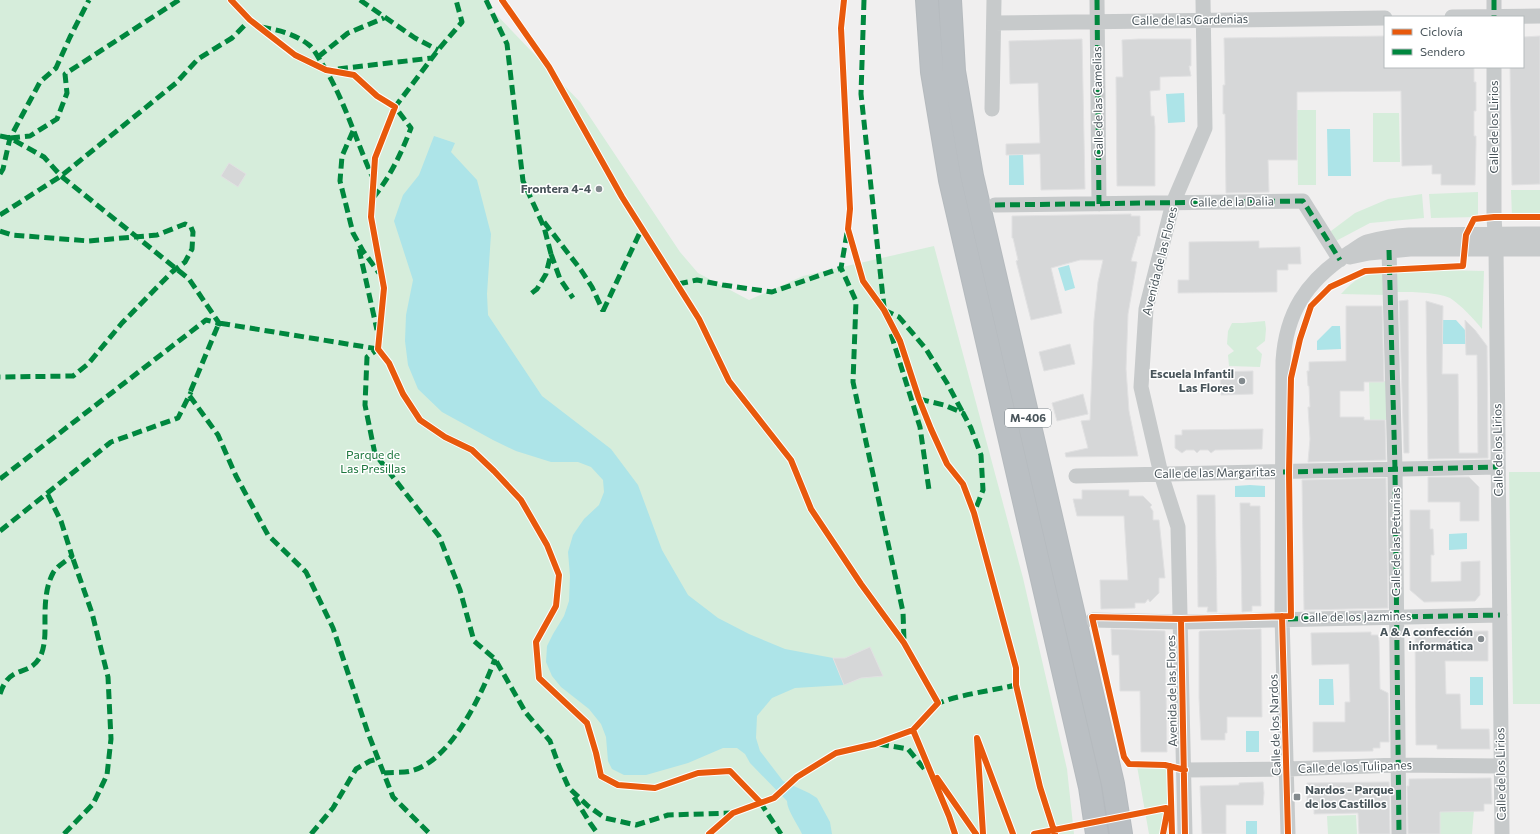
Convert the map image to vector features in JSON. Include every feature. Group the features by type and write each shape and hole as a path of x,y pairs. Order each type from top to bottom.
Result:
{"highway":[{"name":"M-406","path":"927,0 932,72 950,180 1090,786 1097,834"},
{"name":"M-406","path":"950,0 954,71 972,176 1113,784 1121,834"}],"street":[{"path":"992,109 994,0"},
{"name":"Calle de las Camelias","path":"1097,0 1099,204"},
{"name":"Avenida de las Flores","path":"1185,834 1185,770 1178,527 1161,474 1140,387 1146,309 1173,203 1205,128 1203,0"},
{"path":"1494,0 1494,16"},
{"path":"1524,16 1540,16"},
{"name":"Calle de las Gardenias","path":"994,23 1204,19 1384,18"},
{"name":"Calle de los Lirios","path":"1494,68 1494,209 1496,242 1500,766 1502,834"},
{"name":"Calle de la Dalia","path":"995,205 1303,201 1340,260"},
{"path":"1496,242 1540,234"},
{"name":"Calle de los Nardos","path":"1288,834 1283,619 1283,361 1284,344 1288,328 1296,308 1306,292 1322,272 1365,243 1389,237 1409,235 1496,242"},
{"path":"1496,242 1540,248"},
{"name":"Calle de los Nardos","path":"1340,260 1389,250 1496,242"},
{"name":"Calle de las Petunias","path":"1389,250 1395,468 1399,834"},
{"name":"Calle de las Margaritas","path":"1076,476 1498,467"},
{"name":"Calle de los Jazmines","path":"1093,620 1181,622 1500,615"},
{"name":"Calle de los Tulipanes","path":"1185,770 1287,769 1398,765 1500,766"}],"green space":[{"name":"Parque de Las Presillas","path":"0,0 488,0 491,9 580,102 680,252 698,273 749,300 803,276 934,246 1023,578 1067,769 1074,834 0,834"},
{"path":"1297,110 1316,110 1316,185 1298,185"},
{"path":"1373,113 1399,113 1400,162 1373,162"},
{"path":"1511,190 1540,190 1540,214 1512,217"},
{"path":"1478,192 1478,217 1431,218 1429,194"},
{"path":"1422,194 1424,218 1370,223 1334,242 1331,231 1355,213 1388,199"},
{"path":"1397,269 1484,271 1482,329 1459,304 1450,298 1431,293 1396,292"},
{"path":"1385,273 1386,295 1341,294 1351,284 1360,278 1371,274"},
{"path":"1265,321 1265,341 1256,348 1262,354 1260,367 1229,366 1228,355 1234,351 1227,344 1228,331 1232,323"},
{"path":"1389,381 1389,420 1370,420 1369,382"},
{"path":"1509,472 1540,472 1540,704 1513,704"},
{"path":"1137,766 1165,767 1174,779 1174,834 1149,834"},
{"path":"1439,810 1474,810 1472,834 1439,834"},
{"path":"1356,815 1357,834 1328,834 1327,816"}],"water":[{"path":"1184,93 1185,122 1168,123 1166,94"},
{"path":"1327,129 1350,129 1351,176 1328,176"},
{"path":"434,136 455,143 451,152 477,180 491,234 487,294 488,315 542,396 611,449 638,485 662,550 688,595 718,618 749,634 785,649 833,658 844,685 795,688 772,698 757,716 756,738 760,751 783,781 817,798 830,822 832,834 802,834 787,805 787,801 750,763 745,754 737,748 723,748 688,763 646,775 624,775 612,769 608,761 606,737 601,724 589,709 561,687 552,676 546,662 547,646 564,616 569,601 570,576 568,552 573,535 584,519 599,505 604,492 603,480 591,467 578,462 551,462 516,451 493,440 442,412 418,389 408,365 405,341 406,315 413,280 394,221 403,195 419,175"},
{"path":"1023,154 1024,185 1009,185 1009,155"},
{"path":"1069,265 1075,288 1065,291 1058,268"},
{"path":"1443,320 1456,320 1465,330 1466,344 1443,344"},
{"path":"1332,326 1340,326 1341,349 1317,350 1317,341"},
{"path":"1235,486 1265,486 1265,497 1235,497"},
{"path":"1467,533 1467,549 1449,550 1449,534"},
{"path":"1470,677 1483,677 1483,705 1470,705"},
{"path":"1319,679 1333,679 1334,705 1319,705"},
{"path":"1246,731 1259,731 1259,752 1246,752"},
{"path":"1246,821 1257,821 1257,834 1246,834"}],"building":[{"path":"1384,36 1384,68 1474,68 1474,82 1476,82 1476,111 1474,111 1474,136 1476,136 1475,185 1441,185 1441,174 1432,174 1432,165 1402,166 1401,91 1297,92 1297,160 1268,160 1269,192 1226,193 1225,114 1223,114 1223,85 1225,85 1224,38"},
{"path":"1540,36 1540,184 1512,185 1510,68 1524,68 1524,37"},
{"path":"1082,39 1085,189 1041,190 1040,154 1006,155 1006,144 1040,143 1038,83 1010,84 1009,41"},
{"path":"1191,39 1191,66 1189,66 1191,76 1160,77 1160,90 1150,91 1151,116 1154,116 1155,127 1155,186 1117,186 1116,77 1123,77 1122,40"},
{"path":"229,163 246,174 238,187 221,176"},
{"path":"1131,214 1131,216 1140,216 1140,236 1138,236 1131,261 1137,262 1128,314 1126,369 1129,411 1138,456 1066,457 1065,453 1088,448 1081,421 1090,420 1094,320 1098,282 1103,260 1080,260 1051,268 1062,313 1031,320 1016,261 1018,260 1012,238 1012,216"},
{"path":"1259,241 1259,248 1300,247 1301,264 1288,264 1288,270 1277,270 1277,292 1178,293 1178,280 1189,280 1189,242"},
{"path":"1408,300 1409,453 1404,453 1399,301"},
{"path":"1426,301 1443,306 1442,374 1458,374 1459,453 1478,453 1477,355 1466,355 1465,320 1487,346 1488,458 1428,459"},
{"path":"1346,306 1382,306 1384,382 1364,382 1364,391 1340,391 1340,417 1364,417 1364,420 1385,420 1386,460 1308,462 1310,439 1308,407 1310,407 1307,371 1309,371 1309,362 1346,361"},
{"path":"1070,344 1075,364 1044,371 1039,352"},
{"path":"1253,371 1253,394 1221,395 1220,372"},
{"path":"1083,394 1088,414 1057,421 1052,403"},
{"path":"1263,429 1262,449 1215,450 1211,453 1208,450 1200,450 1197,453 1194,450 1186,450 1182,453 1175,448 1175,435 1182,435 1182,430"},
{"path":"1428,477 1469,477 1479,487 1479,521 1460,521 1460,502 1428,502"},
{"path":"1386,478 1388,608 1304,610 1302,480"},
{"path":"1082,490 1129,490 1129,496 1143,496 1152,505 1150,507 1153,511 1153,520 1159,520 1165,578 1159,578 1159,593 1150,602 1148,599 1145,603 1135,603 1135,608 1101,609 1100,580 1128,580 1124,516 1077,516 1073,499 1082,499"},
{"path":"1197,495 1215,495 1217,612 1207,612 1208,607 1198,607"},
{"path":"1240,503 1250,503 1250,506 1260,506 1261,606 1252,606 1252,611 1242,612"},
{"path":"1410,510 1430,510 1430,529 1433,529 1434,555 1431,555 1431,582 1461,581 1461,562 1480,561 1480,595 1475,601 1424,602 1410,590"},
{"path":"1111,629 1165,631 1167,752 1141,752 1140,691 1120,691 1119,655 1112,655"},
{"path":"1261,629 1262,717 1227,717 1227,733 1225,733 1225,740 1201,740 1199,697 1199,632"},
{"path":"1488,631 1488,661 1445,661 1446,694 1460,694 1461,729 1489,729 1490,749 1437,749 1437,745 1416,745 1415,632"},
{"path":"1371,632 1371,635 1378,635 1379,641 1380,689 1388,693 1389,742 1380,742 1380,748 1373,748 1373,751 1313,752 1313,722 1345,722 1345,702 1350,702 1349,664 1312,665 1311,633"},
{"path":"870,647 883,676 861,678 844,685 833,658 845,658"},
{"path":"1491,778 1492,804 1484,804 1484,811 1440,812 1440,834 1408,834 1407,786 1409,786 1409,779"},
{"path":"1263,782 1263,805 1226,805 1226,834 1202,834 1200,786 1239,785 1239,783"},
{"path":"1389,782 1390,834 1359,834 1358,813 1314,814 1314,807 1307,807 1307,783"}],"marked path":[{"path":"0,174 3,169 10,138 40,82 56,68 89,0"},
{"path":"10,138 30,136 57,119 67,93 65,74 179,0"},
{"path":"360,0 415,38 438,50"},
{"path":"373,198 395,165 411,128 395,107 438,50 462,22 456,0"},
{"path":"486,0 507,44 523,181 544,227 551,254 546,274 537,289 528,296"},
{"path":"864,0 861,94 884,307"},
{"path":"1097,0 1099,204"},
{"path":"1494,0 1494,16"},
{"path":"318,57 348,33 384,18"},
{"path":"0,215 61,176 176,83 198,59 232,38 250,20"},
{"path":"261,27 292,35 304,41 314,51 329,76 349,118 372,176"},
{"path":"338,69 432,58"},
{"path":"353,131 342,156 340,181 353,233 363,251 379,273"},
{"path":"0,136 10,138 44,157 61,176 189,279 220,323"},
{"path":"995,205 1303,201 1340,260"},
{"path":"544,222 581,270 592,287 603,311"},
{"path":"0,231 12,235 89,241 157,235 185,224 191,227 193,232 192,249 185,262 172,272 122,323 88,364 73,376 0,377"},
{"path":"603,311 642,228"},
{"path":"847,233 841,268 856,301 853,382 903,612 904,641"},
{"path":"359,249 377,330"},
{"path":"1389,250 1395,469 1399,834"},
{"path":"551,254 560,279 573,298"},
{"path":"678,284 697,280 772,292 841,268"},
{"path":"884,310 899,317 926,349 963,413"},
{"path":"0,479 206,320 219,323 218,326"},
{"path":"378,349 219,323 189,395 218,435 236,476 268,535 306,572 333,628 368,733 393,797 430,834"},
{"path":"891,334 920,427 929,490"},
{"path":"378,346 378,349 367,357 365,405 375,454 439,536 460,590 474,641 495,659 526,713 550,741 569,788 588,806 605,818 636,825 668,815 733,813"},
{"path":"0,531 111,442 178,418 191,392"},
{"path":"919,399 944,405 963,413 971,428 981,455 983,490 974,513"},
{"path":"1283,472 1498,467"},
{"path":"0,694 4,684 9,678 14,674 30,667 40,657 44,644 48,586 53,573 72,556 61,521 47,493"},
{"path":"64,834 93,804 107,775 111,739 108,677 92,613 72,556"},
{"path":"1288,619 1500,615"},
{"path":"384,773 411,771 426,765 439,754 452,740 463,724 482,690 495,659"},
{"path":"935,706 949,699 960,696 1016,685"},
{"path":"879,744 908,749 926,771"},
{"path":"311,834 333,808 356,769 370,761 378,759"},
{"path":"574,797 598,834"},
{"path":"760,802 781,834"}],"cycle path":[{"path":"231,0 250,20 295,55 326,70 354,75 377,96 395,107 375,158 371,217 384,288 378,349 389,363 403,394 420,420 445,437 472,450 494,471 521,500 547,545 559,575 556,606 536,642 539,678 587,723 601,776 618,785 655,788 698,773 730,771 760,802"},
{"path":"502,0 549,67 622,197 699,319 729,381 791,460 811,509 861,584 904,643 938,703 913,730 875,744 836,753 797,777 774,798 733,813 709,834"},
{"path":"844,0 841,28 850,209 848,229 863,281 884,310 900,341 919,399 931,429 947,464 963,484 974,513 1016,668 1016,685 1040,787 1055,834"},
{"path":"1185,770 1165,765 1129,764 1124,757 1092,617 1181,619 1291,616 1289,472 1291,378 1300,339 1311,306 1330,287 1365,271 1463,266 1466,235 1474,219 1494,217 1540,217"},
{"path":"1282,616 1288,834"},
{"path":"1181,619 1185,834"},
{"path":"913,730 955,834"},
{"path":"983,834 977,738 1013,834"},
{"path":"1170,766 1172,834"},
{"path":"937,778 976,834"},
{"path":"1034,834 1166,808 1167,813 1163,834"}],"place":[{"name":"Frontera 4-4","path":"599,189"},
{"name":"Escuela Infantil Las Flores","path":"1242,381"},
{"name":"A & A confección informática","path":"1481,639"},
{"name":"Nardos - Parque de los Castillos","path":"1297,797"}]}
